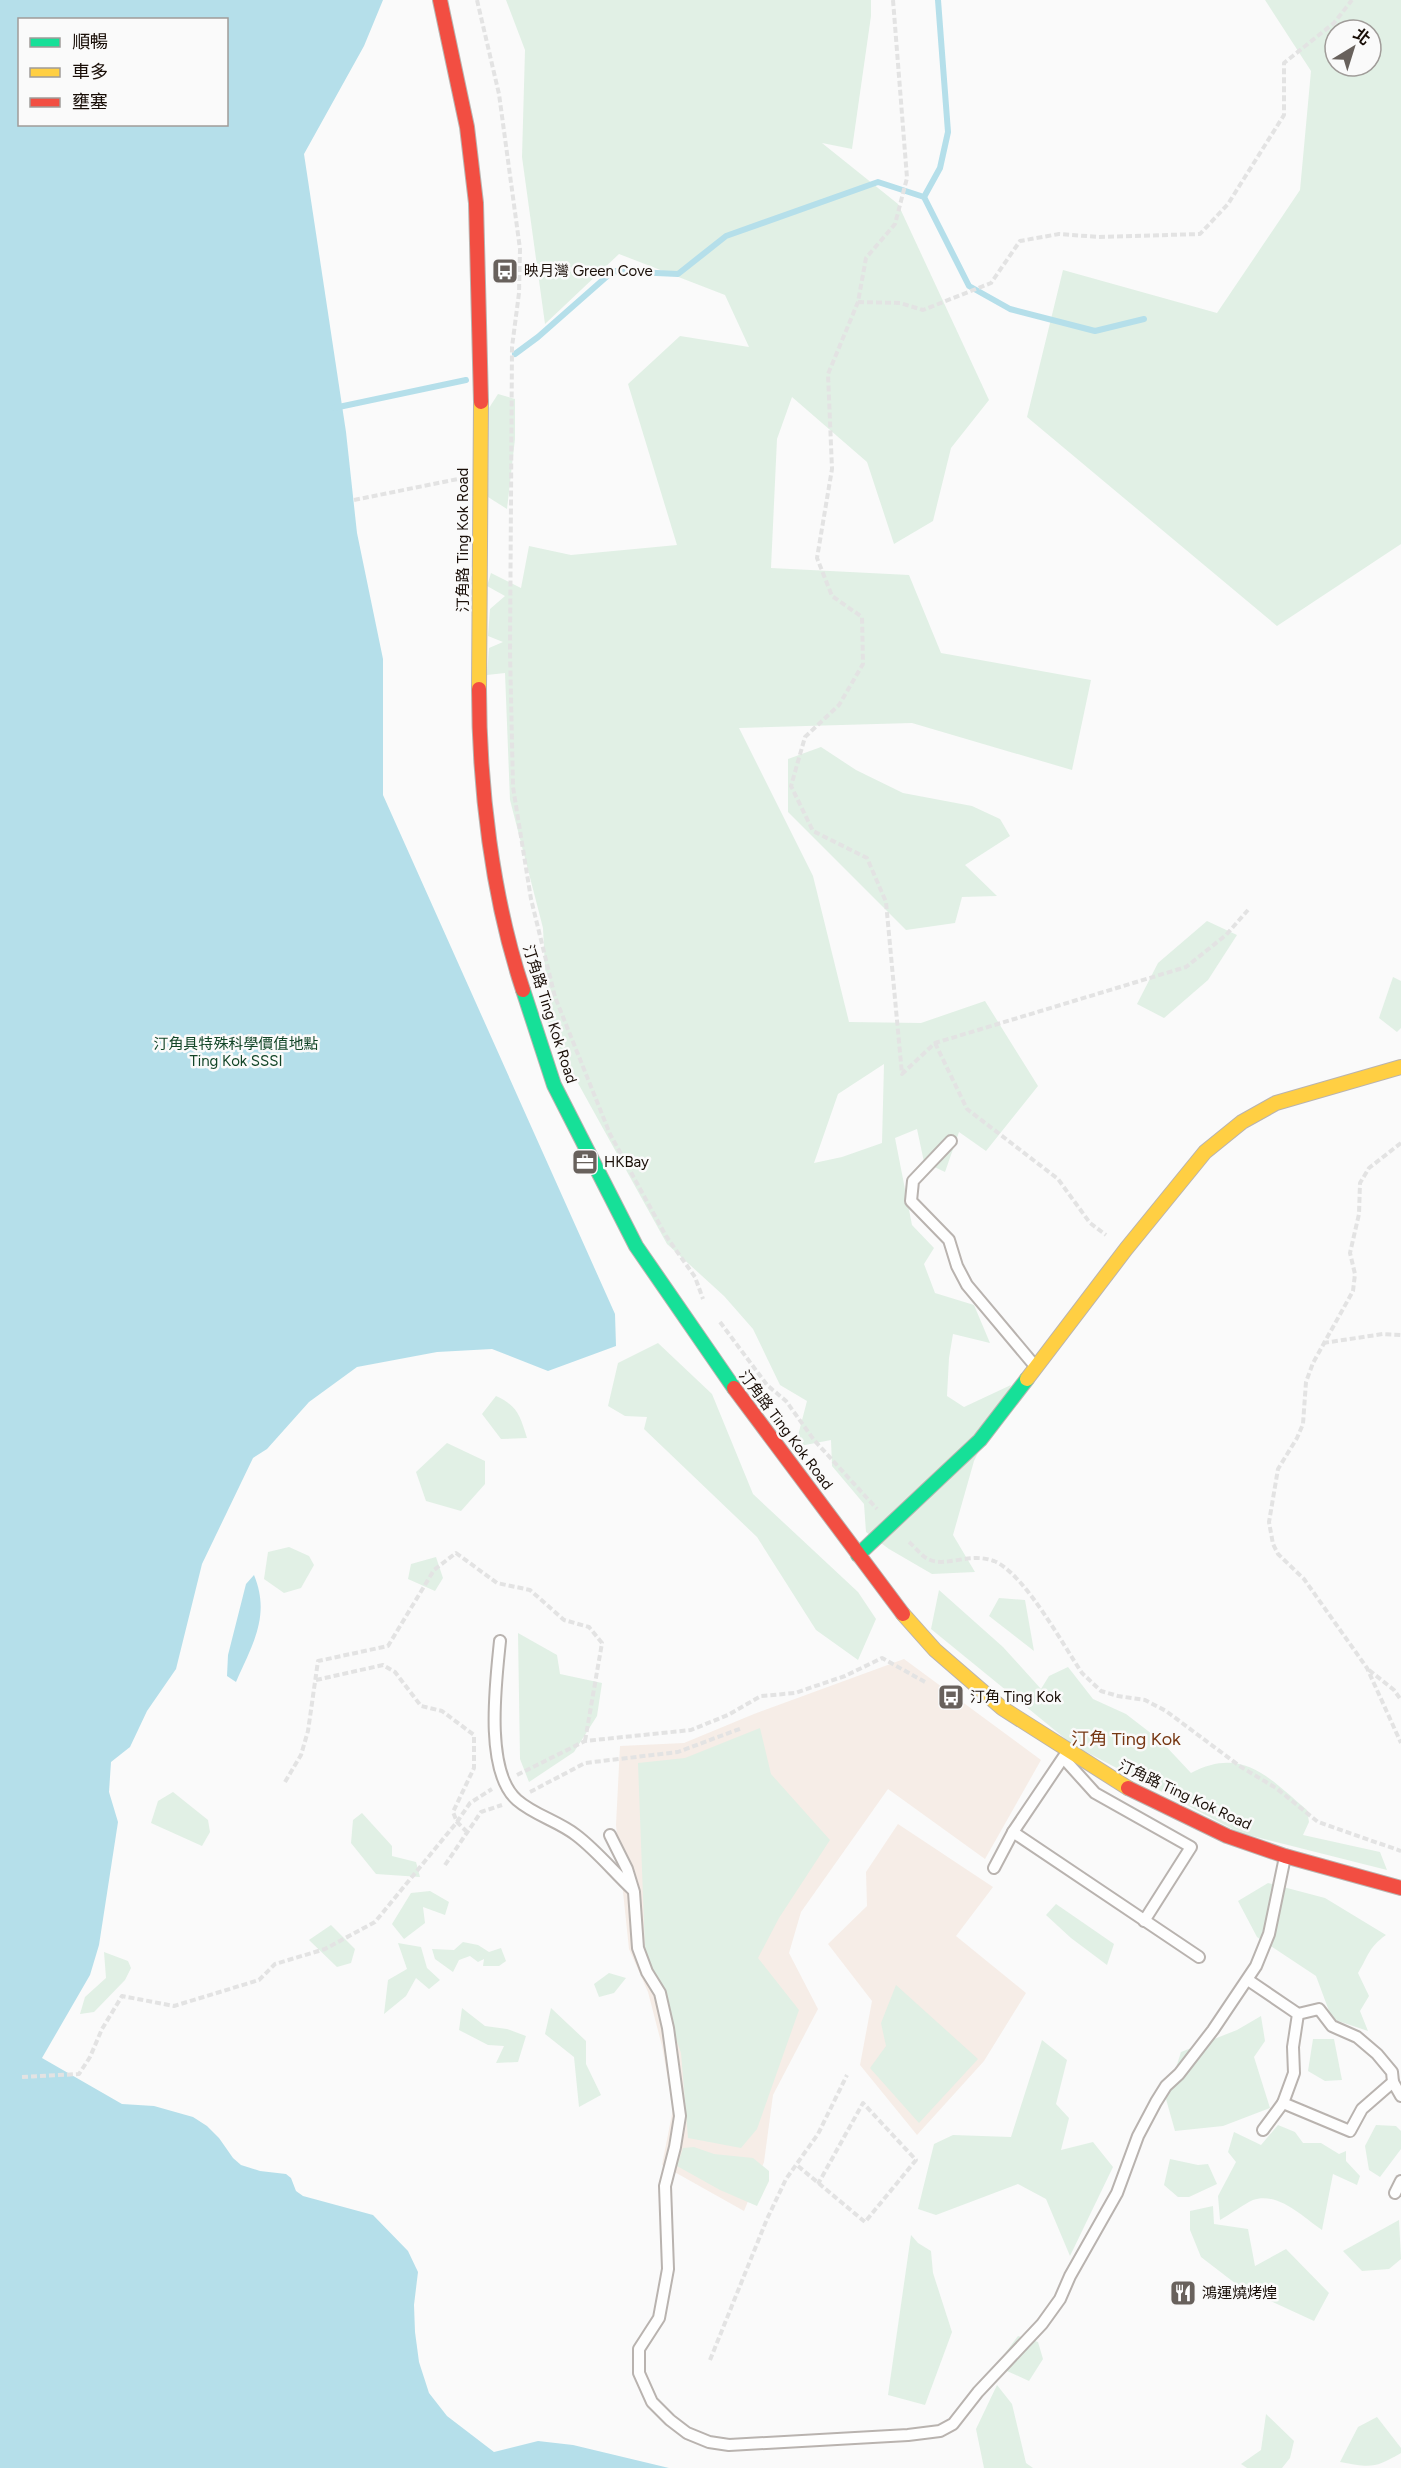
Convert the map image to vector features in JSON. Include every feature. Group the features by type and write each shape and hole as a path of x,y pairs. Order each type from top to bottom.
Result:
{"main road":[{"name":"汀角路 Ting Kok Road","path":"441,0 467,127 476,203 481,343 479,730 488,835 512,958 554,1084 636,1246 718,1366 900,1610 935,1650 1002,1708 1065,1755 1227,1836 1285,1856 1401,1888"},
{"path":"858,1555 980,1440 1126,1249 1205,1152 1242,1122 1276,1103 1293,1096 1401,1067"}],"lane":[{"path":"951,1141 913,1181 911,1201 949,1240 960,1275 1036,1368"},
{"path":"500,1641 494,1710 498,1761 504,1782 517,1800 576,1835 634,1892"},
{"path":"994,1868 1013,1832 1065,1755 1095,1793 1191,1847 1144,1921"},
{"path":"1013,1832 1199,1957"},
{"path":"610,1834 627,1869 634,1892 638,1948 647,1972 660,1993 668,2028 680,2116 675,2147 664,2186 668,2269 659,2318 639,2349 639,2373 652,2402 670,2420 687,2433 709,2442 729,2445 908,2435 940,2431 953,2424 978,2392 1042,2324 1060,2299 1070,2276 1117,2193 1147,2116 1166,2086 1179,2074 1248,1980 1269,1935 1285,1856"},
{"path":"1248,1980 1298,2014 1319,2009 1332,2026 1357,2037 1377,2054 1392,2072 1393,2082 1401,2097"},
{"path":"1263,2130 1283,2103 1294,2073 1293,2047 1298,2014"},
{"path":"1283,2103 1350,2131 1362,2109 1393,2082"},
{"path":"1395,2193 1401,2181"}],"path":[{"path":"477,0 499,94 519,236 520,278 512,347 510,652 513,787 531,899 555,997 610,1134 666,1236 695,1277 703,1299 710,1308"},
{"path":"893,0 906,178 895,224 866,258 858,302 828,374 832,469 817,558 832,596 862,617 863,664 839,705 805,737 791,786 813,831 867,858 886,902 902,1074 935,1043 1186,967 1227,935 1248,910"},
{"path":"858,302 900,303 923,310 991,283 1020,241 1059,234 1099,237 1200,234 1228,204 1284,115 1284,63 1334,23 1352,0"},
{"path":"354,500 480,474"},
{"path":"935,1043 967,1110 1058,1179 1090,1223 1126,1249"},
{"path":"1401,1143 1363,1174 1359,1190 1359,1214 1350,1253 1355,1274 1353,1291 1350,1300 1323,1344 1306,1382 1302,1424 1297,1438 1278,1469 1270,1512 1270,1535 1278,1554 1304,1579 1367,1668 1401,1743"},
{"path":"717,1318 767,1385 786,1401 814,1440 892,1525 931,1560 946,1561 977,1557 996,1562 1010,1571 1021,1583 1082,1673 1101,1691 1118,1696 1134,1697 1155,1704 1241,1767 1276,1788 1318,1822 1401,1851"},
{"path":"1323,1344 1383,1334 1401,1335"},
{"path":"285,1782 301,1755 308,1731 318,1661 388,1646 434,1570 456,1553 497,1583 530,1590 564,1620 589,1627 602,1643 585,1741"},
{"path":"22,2077 80,2074 102,2029 122,1996 174,2006 259,1980 275,1964 325,1949 375,1922 470,1803 504,1782 585,1741 691,1730 728,1715 761,1696 795,1693 845,1676 882,1658 925,1682"},
{"path":"316,1680 383,1665 395,1672 422,1706 442,1711 474,1735 474,1768 453,1812 457,1822 466,1831"},
{"path":"1367,1668 1394,1690 1401,1700"},
{"path":"445,1864 481,1812 517,1800 552,1778 585,1763 678,1752 742,1728"},
{"path":"710,2360 766,2219 786,2179 798,2166 818,2134 847,2075"},
{"path":"798,2166 818,2184 865,2222 916,2160 863,2103 818,2184"}],"shaded area":[{"path":"506,0 871,0 871,16 852,149 822,143 898,204 989,400 951,448 933,521 894,544 867,462 792,397 777,439 771,568 909,575 941,653 1091,680 1072,770 912,723 739,728 813,876 849,1022 921,1023 985,1001 1038,1086 986,1151 959,1132 945,1172 924,1162 917,1129 895,1138 912,1225 934,1248 924,1264 935,1293 974,1305 990,1343 953,1334 947,1396 964,1407 1011,1385 974,1461 953,1535 975,1572 932,1574 889,1549 866,1532 864,1504 832,1466 831,1440 795,1447 807,1401 780,1385 753,1329 724,1296 667,1244 548,1029 543,928 510,800 505,673 487,675 489,648 503,642 488,636 490,609 505,596 487,586 491,573 521,588 529,546 571,555 677,545 628,384 680,336 749,347 725,295 619,254 545,324 522,157 525,50","holes":["884,1064 882,1143 842,1157 814,1163 838,1094"]},
{"path":"1265,0 1401,0 1401,544 1277,626 1027,417 1063,270 1217,313 1300,190 1311,71"},
{"path":"498,394 515,399 515,439 507,509 488,497 489,408"},
{"path":"821,747 856,770 903,793 972,806 1000,819 1010,836 965,865 997,896 962,897 955,923 906,930 788,812 788,759"},
{"path":"1207,921 1237,935 1208,980 1164,1018 1137,1004 1158,963"},
{"path":"1393,977 1401,981 1401,1028 1397,1032 1379,1018"},
{"path":"658,1343 712,1394 753,1494 858,1592 876,1619 858,1660 816,1630 757,1537 644,1429 647,1417 625,1416 608,1406 618,1363"},
{"path":"496,1396 517,1412 527,1438 501,1439 482,1414"},
{"path":"447,1443 485,1461 485,1484 461,1511 426,1501 416,1472"},
{"path":"289,1547 309,1556 314,1565 301,1588 284,1593 264,1579 268,1552"},
{"path":"436,1557 443,1578 435,1591 408,1579 411,1564"},
{"path":"939,1590 1003,1647 1041,1689 1049,1676 1068,1667 1093,1699 1126,1714 1161,1741 1191,1773 1226,1763 1241,1764 1254,1769 1307,1810 1309,1822 1303,1835 1380,1852 1387,1870 1240,1833 1073,1745 931,1629"},
{"path":"999,1598 1025,1600 1034,1651 989,1616"},
{"path":"518,1633 557,1655 560,1674 602,1683 597,1716 574,1752 529,1782 520,1759"},
{"path":"904,1659 1041,1760 985,1859 888,1789 801,1912 789,1953 818,2009 773,2095 764,2162 744,2211 662,2165 673,2109 662,2046 648,1992 629,1949 616,1825 620,1746 684,1743 754,1714"},
{"path":"760,1728 771,1774 830,1840 779,1918 758,1958 799,2010 757,2129 741,2148 688,2138 681,2053 645,1950 638,1763 685,1758"},
{"path":"173,1792 208,1820 210,1832 202,1846 151,1823 158,1801"},
{"path":"362,1813 392,1846 392,1856 416,1862 420,1877 376,1874 351,1843 353,1820"},
{"path":"898,1824 993,1887 956,1936 1026,1993 984,2061 917,2135 860,2065 872,2001 828,1944 867,1906 866,1872"},
{"path":"1268,1883 1325,1898 1386,1935 1372,1948 1358,1973 1369,1996 1360,2011 1368,2031 1332,2019 1316,1976 1257,1937 1238,1901"},
{"path":"430,1891 449,1902 445,1915 423,1907 425,1923 404,1939 392,1924 411,1893"},
{"path":"1056,1904 1114,1944 1107,1965 1071,1938 1046,1915"},
{"path":"331,1925 355,1949 351,1963 337,1967 309,1940"},
{"path":"463,1942 478,1945 489,1952 501,1948 506,1961 499,1966 483,1966 484,1959 478,1962 470,1956 459,1960 453,1972 435,1959 432,1949 454,1950"},
{"path":"398,1943 421,1947 427,1968 440,1980 429,1989 416,1978 406,1996 384,2014 388,1980 407,1969"},
{"path":"104,1952 128,1961 131,1968 125,1980 94,2012 80,2014 85,1997 106,1978"},
{"path":"609,1973 626,1978 614,1993 599,1997 594,1984"},
{"path":"896,1985 978,2059 919,2123 870,2068 886,2046 881,2023"},
{"path":"462,2008 485,2026 507,2029 526,2036 518,2062 496,2063 504,2046 488,2045 459,2030"},
{"path":"551,2008 586,2041 586,2064 601,2095 579,2107 574,2057 545,2034"},
{"path":"1261,2016 1265,2041 1254,2057 1270,2108 1223,2126 1175,2131 1166,2099 1181,2052 1237,2030"},
{"path":"1313,2039 1334,2039 1342,2080 1325,2081 1308,2071"},
{"path":"1042,2040 1067,2060 1056,2104 1069,2118 1061,2150 1093,2142 1113,2167 1070,2256 1046,2199 1018,2184 936,2215 918,2209 934,2144 953,2135 1011,2137"},
{"path":"1278,2125 1295,2132 1303,2143 1321,2143 1339,2154 1346,2151 1346,2161 1360,2176 1357,2185 1333,2174 1322,2230 1281,2202 1262,2198 1249,2202 1220,2220 1218,2196 1236,2162 1228,2152 1234,2132 1261,2145"},
{"path":"1376,2125 1396,2126 1401,2131 1401,2149 1380,2177 1369,2170 1365,2146"},
{"path":"694,2147 714,2154 753,2158 769,2171 769,2181 757,2206 720,2190 677,2166 683,2148"},
{"path":"1170,2159 1198,2165 1208,2164 1217,2184 1189,2197 1178,2197 1164,2185"},
{"path":"1213,2206 1214,2224 1248,2229 1255,2266 1286,2249 1329,2293 1314,2321 1240,2287 1201,2257 1190,2230 1190,2211"},
{"path":"1399,2220 1401,2259 1389,2269 1362,2271 1343,2251"},
{"path":"911,2235 918,2243 931,2251 933,2273 952,2332 925,2405 888,2395"},
{"path":"1018,2336 1038,2342 1043,2359 1029,2381 1007,2371 1000,2360"},
{"path":"997,2385 1012,2404 1026,2463 1033,2468 984,2468 976,2429"},
{"path":"1266,2414 1294,2441 1290,2458 1282,2468 1247,2468 1241,2464 1261,2450"},
{"path":"1377,2417 1401,2448 1401,2453 1385,2462 1373,2465 1340,2462 1358,2427"}],"water":[{"name":"汀角具特殊科學價值地點 Ting Kok SSSI","path":"0,0 383,0 364,46 304,154 346,432 357,533 383,659 383,795 615,1314 616,1346 548,1371 492,1349 437,1352 357,1367 309,1402 267,1449 253,1458 202,1564 176,1669 147,1711 130,1747 111,1762 109,1792 118,1822 99,1945 90,1975 42,2058 122,2104 154,2106 193,2117 219,2138 241,2165 260,2171 286,2174 291,2178 296,2191 303,2196 373,2215 408,2251 418,2272 414,2305 415,2332 419,2362 429,2393 447,2416 494,2452 538,2441 573,2445 669,2468 0,2468"},
{"path":"254,1575 261,1604 260,1617 253,1643 236,1682 227,1676 228,1655 246,1584"}],"waterway":[{"path":"515,354 538,337 613,271 678,274 726,236 878,182 924,197 940,168 948,132 938,0"},
{"path":"924,197 969,286 1010,309 1095,331 1144,319"},
{"path":"334,408 466,380"}],"traffic: fast":[{"path":"523,990 554,1085 636,1246 734,1388"},
{"path":"858,1555 980,1440 1027,1379"}],"traffic: slow":[{"path":"479,689 481,402"},
{"path":"1027,1379 1126,1249 1205,1152 1242,1122 1276,1103 1401,1067"},
{"path":"903,1614 935,1650 1002,1708 1128,1788"}],"traffic: jam":[{"path":"440,0 467,127 476,203 481,402"},
{"path":"479,689 482,764 489,841 503,918 523,990"},
{"path":"734,1388 903,1614"},
{"path":"1128,1788 1227,1836 1285,1856 1401,1888"}],"place":[{"name":"映月灣 Green Cove","path":"505,271"},
{"name":"HKBay","path":"585,1162"},
{"name":"汀角 Ting Kok","path":"951,1697"},
{"name":"鴻運燒烤煌","path":"1183,2293"}],"district":[{"name":"汀角 Ting Kok","path":"1126,1739"}]}
